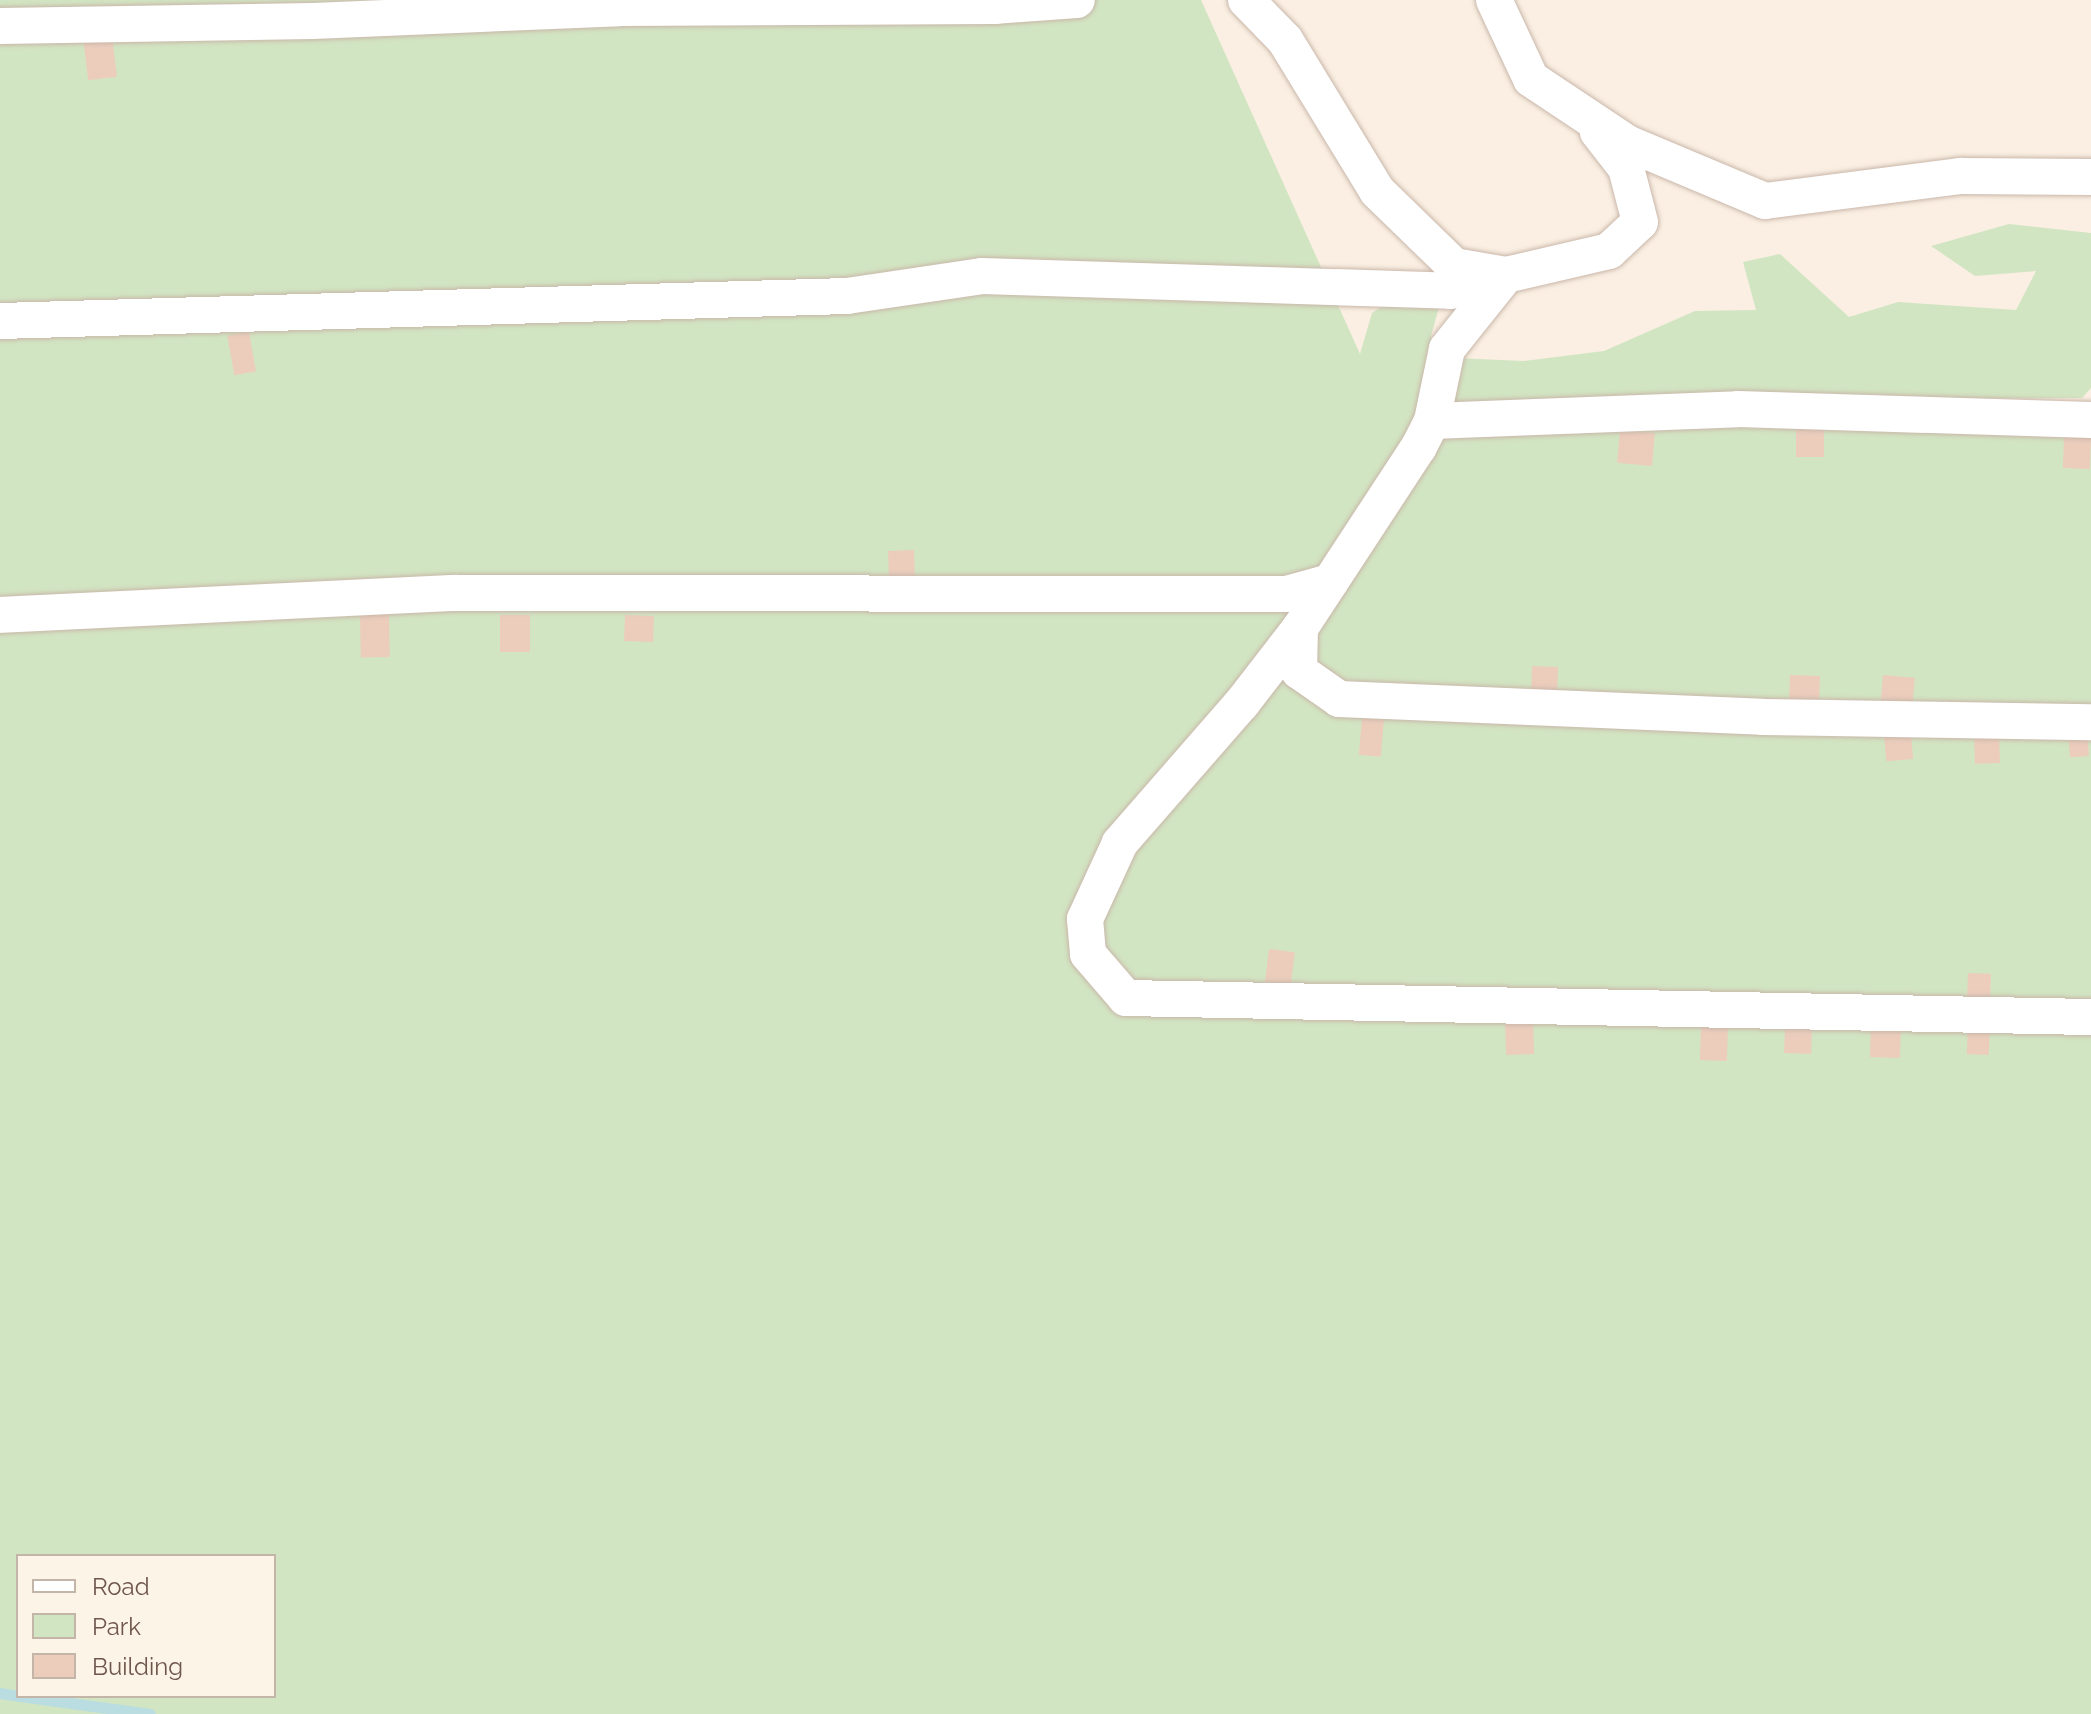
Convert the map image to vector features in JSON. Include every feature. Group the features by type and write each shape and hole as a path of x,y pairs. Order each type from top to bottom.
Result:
{"street":[{"path":"0,26 313,21 620,8 994,6 1077,0"},
{"path":"1246,0 1285,40 1377,191 1454,266 1506,275"},
{"path":"1494,0 1531,79 1627,143 1765,201 1961,176 2091,177"},
{"path":"0,321 847,296 982,276 1451,291 1609,251 1640,222 1626,168 1586,115"},
{"path":"1506,275 1447,349 1432,421 1418,448 1300,628 1242,703 1120,843 1085,919 1088,954 1126,998 2091,1017"},
{"path":"1432,421 1738,409 2091,420"},
{"path":"0,615 453,593 1286,594 1330,582"},
{"path":"1300,628 1299,671 1339,699 1762,717 2091,722"}],"green space":[{"path":"0,0 1201,0 1360,354 1372,313 1408,289 1441,300 1431,336 1435,357 1523,361 1604,351 1695,311 1756,310 1743,262 1780,254 1849,317 1898,302 2016,310 2036,271 1975,276 1931,246 2009,224 2091,233 2091,388 2082,398 1867,399 2091,406 2091,1714 0,1714"}],"building":[{"path":"112,36 117,77 88,80 83,40"},
{"path":"249,332 256,371 234,375 227,336"},
{"path":"1796,428 1824,428 1824,457 1796,457"},
{"path":"1620,430 1655,433 1652,466 1617,463"},
{"path":"2064,436 2091,437 2090,469 2063,468"},
{"path":"914,550 915,582 889,583 888,551"},
{"path":"389,614 390,657 361,657 360,615"},
{"path":"500,615 530,615 530,652 500,652"},
{"path":"625,615 654,616 653,642 624,641"},
{"path":"1532,666 1558,667 1557,691 1531,690"},
{"path":"1790,675 1820,676 1819,701 1789,700"},
{"path":"1883,675 1915,678 1913,705 1881,702"},
{"path":"1362,718 1384,720 1381,757 1359,755"},
{"path":"2087,733 2089,756 2070,758 2068,735"},
{"path":"1911,734 1913,759 1886,761 1884,736"},
{"path":"1999,734 2000,763 1975,764 1974,735"},
{"path":"1269,949 1295,952 1291,985 1265,982"},
{"path":"1968,973 1991,974 1990,1004 1967,1003"},
{"path":"1533,1022 1534,1054 1506,1055 1505,1023"},
{"path":"1871,1025 1901,1026 1900,1058 1870,1057"},
{"path":"1701,1027 1728,1028 1727,1061 1700,1060"},
{"path":"1785,1027 1812,1028 1811,1054 1784,1053"},
{"path":"1968,1029 1990,1030 1989,1055 1967,1054"}],"waterway":[{"path":"0,1693 16,1696"},
{"path":"34,1698 150,1714"}]}
